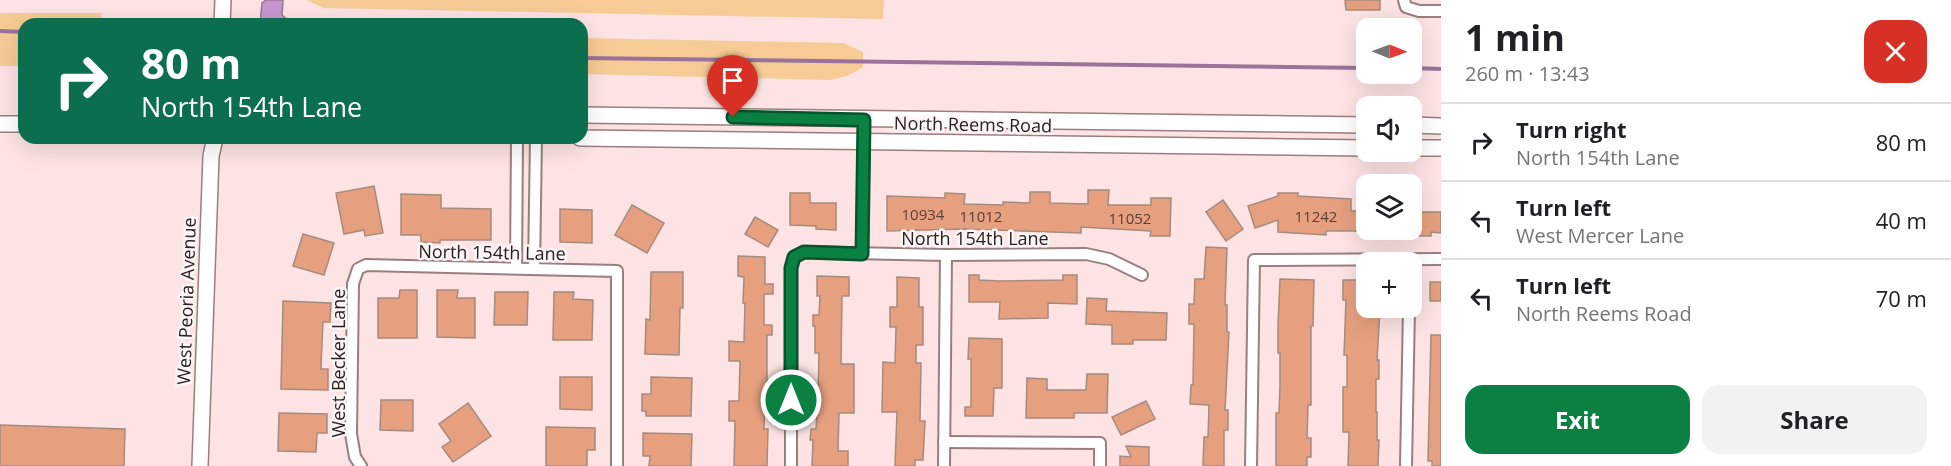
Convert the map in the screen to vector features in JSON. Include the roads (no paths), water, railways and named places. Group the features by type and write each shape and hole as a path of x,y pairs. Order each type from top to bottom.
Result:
{"main road":[{"path":"222,18 223,0"},
{"name":"North Reems Road","path":"588,115 1356,125"},
{"path":"0,123 18,124"},
{"path":"1422,125 1441,126"},
{"name":"North Reems Road","path":"588,138 1356,148"},
{"name":"West Peoria Avenue","path":"200,466 211,156 214,144"},
{"path":"1422,148 1441,148"}],"street":[{"path":"1405,4 1419,11 1441,11"},
{"path":"862,254 864,120"},
{"path":"516,268 518,144"},
{"path":"534,269 536,144"},
{"path":"517,202 535,202"},
{"name":"North 154th Lane","path":"791,466 791,268 794,257 804,252 946,255 1086,254 1109,259 1142,275"},
{"path":"944,466 946,255"},
{"path":"1251,466 1254,260 1356,261"},
{"path":"1422,261 1441,260"},
{"name":"North 154th Lane","path":"366,265 617,271 618,466"},
{"name":"West Becker Lane","path":"361,466 355,457 351,434 353,284 358,269 366,265"},
{"path":"1406,466 1409,318"},
{"path":"944,442 1100,443 1100,466"}],"waterway":[{"path":"0,31 18,32"},
{"path":"588,58 1356,68"},
{"path":"1422,68 1441,69"}]}
